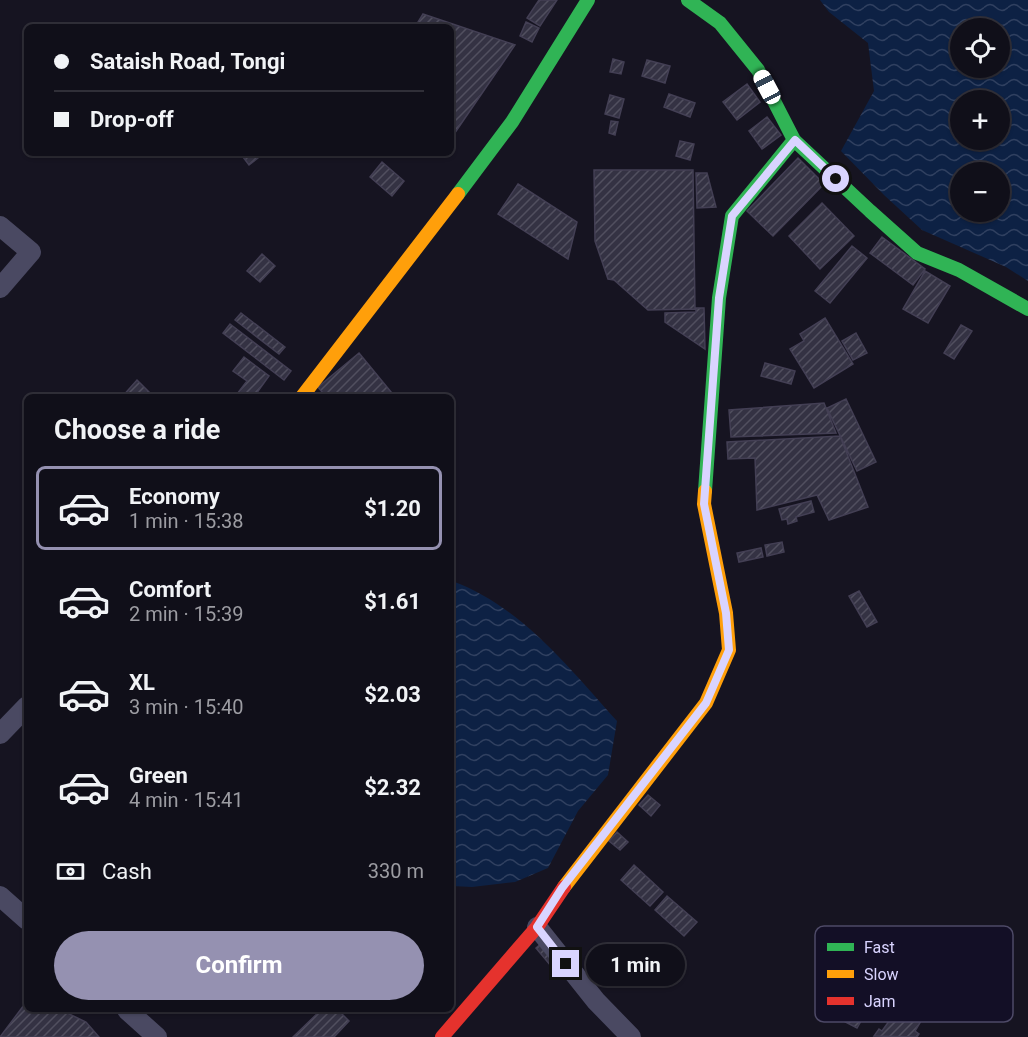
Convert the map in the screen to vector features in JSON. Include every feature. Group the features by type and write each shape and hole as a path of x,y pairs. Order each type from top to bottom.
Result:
{"street":[{"path":"304,394 512,122 588,0"},
{"path":"688,0 720,23 758,70 795,140 916,253 959,270 1028,309"},
{"path":"442,1037 537,927 562,888 706,703 729,650 726,613 704,504 719,298 732,216 795,140"},
{"path":"0,226 31,252 0,288"},
{"path":"0,734 24,709"},
{"path":"0,896 24,917"},
{"path":"537,927 596,1001 631,1037"},
{"path":"129,1012 157,1037"}],"water":[{"path":"820,0 1028,0 1028,281 1006,267 922,230 841,151 874,91 868,43 829,12"},
{"path":"454,582 477,592 522,622 562,660 617,721 608,775 578,811 548,868 515,882 472,887 454,886"}],"building":[{"path":"539,0 557,0 540,26 527,18"},
{"path":"423,14 453,24 417,24"},
{"path":"526,22 539,28 532,42 520,36"},
{"path":"454,24 515,45 454,134"},
{"path":"613,59 624,62 621,74 610,72"},
{"path":"647,60 670,66 665,83 642,76"},
{"path":"747,84 760,102 737,120 723,102"},
{"path":"669,94 695,103 690,117 664,107"},
{"path":"610,95 624,99 619,118 605,114"},
{"path":"767,117 781,135 762,149 749,131"},
{"path":"611,121 618,122 615,135 609,133"},
{"path":"680,141 694,144 690,160 676,156"},
{"path":"244,156 260,156 249,165"},
{"path":"798,158 824,184 773,236 747,211"},
{"path":"382,162 404,181 392,196 370,177"},
{"path":"594,170 693,170 695,309 648,310 614,280 608,279 595,241"},
{"path":"696,173 707,173 716,207 697,208"},
{"path":"518,184 577,222 568,259 498,214"},
{"path":"822,203 854,236 820,269 789,236"},
{"path":"882,237 925,269 913,285 870,253"},
{"path":"852,246 867,258 830,303 815,291"},
{"path":"262,254 275,266 260,282 247,271"},
{"path":"925,271 950,286 928,323 903,309"},
{"path":"696,308 704,308 705,349 665,322 665,313 696,312"},
{"path":"241,313 285,347 279,354 235,320"},
{"path":"825,318 853,364 814,388 790,349 804,341 800,334"},
{"path":"230,324 291,371 284,380 223,333"},
{"path":"961,325 972,331 954,359 944,353"},
{"path":"856,333 867,353 853,360 842,341"},
{"path":"359,353 393,394 324,394 318,387"},
{"path":"244,357 269,376 256,394 237,394 247,381 233,371"},
{"path":"765,363 795,371 791,384 761,376"},
{"path":"137,380 151,394 125,394"},
{"path":"846,399 876,462 857,471 827,408"},
{"path":"824,403 836,433 731,437 729,410"},
{"path":"840,436 868,507 829,520 817,495 757,510 755,458 728,459 727,442"},
{"path":"811,501 814,512 796,517 797,521 788,524 787,519 782,520 779,509"},
{"path":"782,542 784,552 767,556 765,545"},
{"path":"761,548 763,557 739,562 737,553"},
{"path":"859,591 877,622 867,627 849,596"},
{"path":"648,795 660,805 651,816 639,805"},
{"path":"617,832 628,842 620,850 609,841"},
{"path":"634,865 663,892 650,906 621,880"},
{"path":"667,896 697,922 684,936 655,910"},
{"path":"544,941 564,965 556,972 536,948"},
{"path":"24,1005 24,1012 65,1012 86,1022 99,1037 0,1037"},
{"path":"319,1012 340,1012 349,1021 334,1037 293,1037"},
{"path":"845,1022 860,1022 857,1028"},
{"path":"888,1022 920,1022 915,1031 919,1034 917,1037 874,1036 879,1029 882,1031"}],"traffic: fast":[{"path":"458,194 512,122 588,0"},
{"path":"688,0 720,23 758,70 794,140 870,211 917,253 959,270 1028,309"},
{"path":"705,491 719,298 732,216 794,140"}],"traffic: slow":[{"path":"304,394 458,194"},
{"path":"564,887 706,703 729,650 726,613 704,504 705,491"}],"traffic: jam":[{"path":"442,1037 537,927 564,887"}],"route":[{"path":"566,964 537,927 562,888 706,703 729,650 726,613 704,504 719,298 732,216 795,140 836,179"}]}
